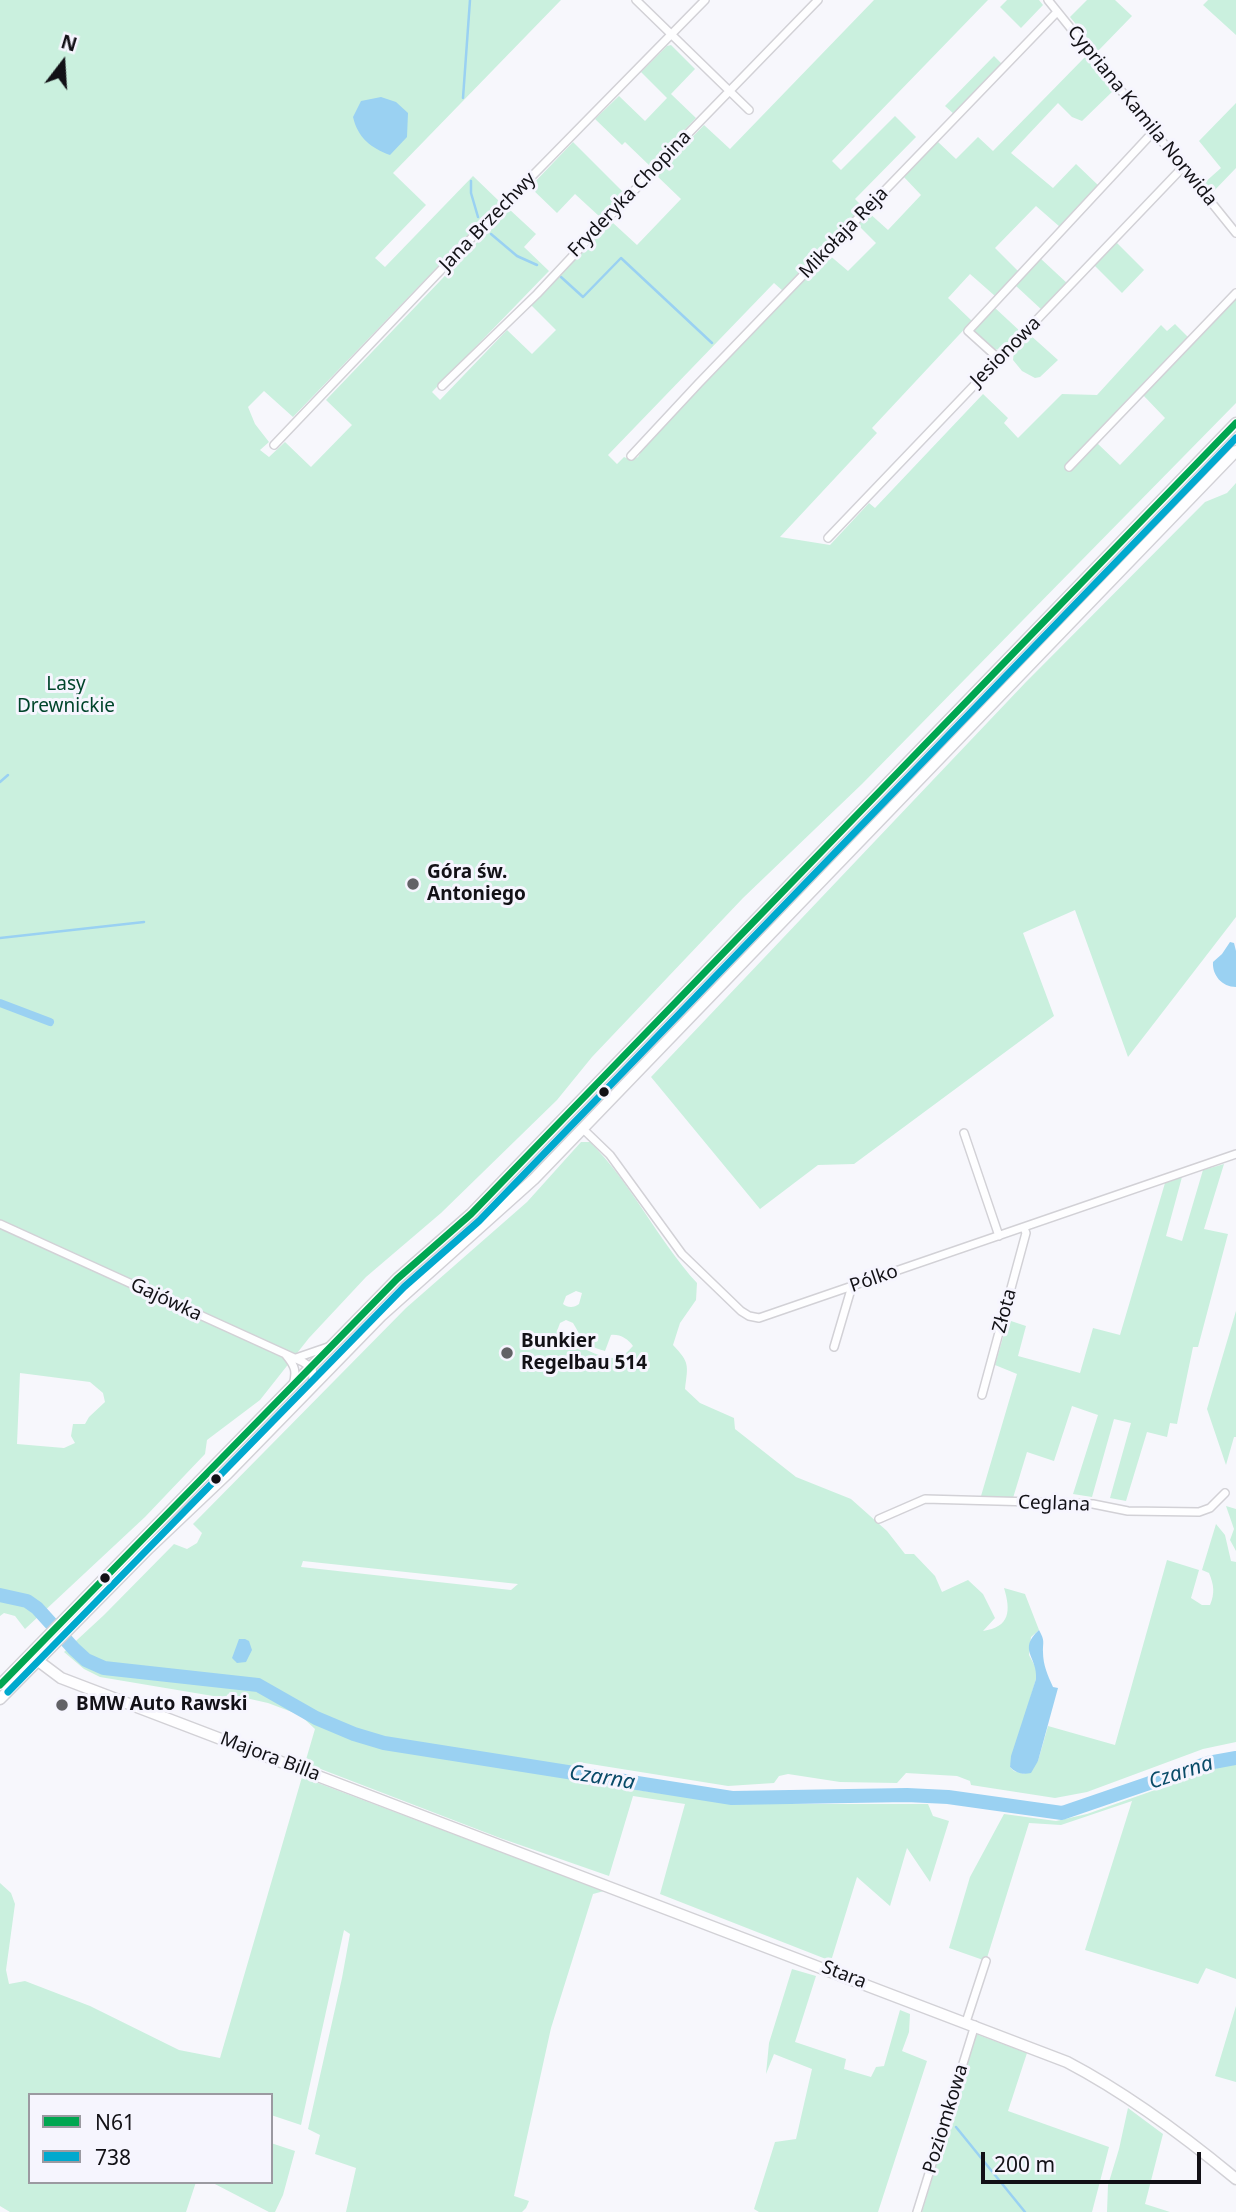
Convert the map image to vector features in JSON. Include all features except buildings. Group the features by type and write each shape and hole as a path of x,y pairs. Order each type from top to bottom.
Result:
{"main road":[{"path":"0,1685 52,1639 397,1279 481,1204 1236,423"},
{"path":"69,1621 184,1522 381,1316 534,1179 1236,451"},
{"path":"0,1699 37,1660 52,1639"},
{"name":"Majora Billa","path":"37,1660 61,1678 427,1817"},
{"name":"Stara","path":"427,1817 1068,2062 1096,2077 1183,2137 1236,2179"}],"street":[{"path":"636,0 749,110"},
{"name":"Jana Brzechwy","path":"274,445 483,226 705,0"},
{"name":"Fryderyka Chopina","path":"442,386 537,293 818,0"},
{"name":"Cypriana Kamila Norwida","path":"1048,0 1236,233"},
{"name":"Mikołaja Reja","path":"631,456 1057,12"},
{"path":"999,359 968,331 1154,131"},
{"name":"Jesionowa","path":"828,538 1184,166"},
{"path":"1069,467 1236,293"},
{"name":"Pólko","path":"582,1128 610,1155 682,1254 741,1311 759,1318 1236,1154"},
{"path":"964,1133 999,1236"},
{"name":"Gajówka","path":"0,1224 296,1358 312,1368"},
{"name":"Złota","path":"982,1395 1026,1233 1024,1228"},
{"path":"834,1347 852,1286"},
{"path":"296,1358 336,1342"},
{"path":"286,1354 295,1367 296,1375 292,1387"},
{"path":"310,1389 312,1368"},
{"name":"Ceglana","path":"879,1519 925,1499 1093,1504 1128,1511 1199,1512 1210,1508 1225,1493"},
{"name":"Poziomkowa","path":"917,2212 986,1961"}],"green space":[{"name":"Lasy Drewnickie","path":"0,0 561,0 393,173 426,205 375,258 385,267 473,176 500,202 293,417 264,391 248,407 255,424 269,442 260,450 269,457 285,442 311,467 352,425 326,400 509,209 536,234 524,247 549,271 432,392 440,400 507,330 532,354 556,330 531,305 612,222 637,245 681,199 656,175 704,125 730,149 874,0 988,0 832,161 841,170 895,116 916,137 855,199 864,208 783,291 774,283 608,455 617,464 624,457 631,460 638,457 644,446 828,254 848,271 876,243 857,224 868,212 888,230 921,195 903,176 937,141 956,159 978,137 993,151 1085,57 1114,90 1082,121 1072,117 1058,103 1011,153 1053,188 1076,164 1099,186 1060,227 1036,206 995,248 1018,271 995,296 970,274 948,298 972,321 872,428 877,433 780,537 830,545 869,503 875,508 983,394 1008,418 1004,423 1018,438 1062,394 1097,395 1161,325 1167,331 1175,324 1189,338 1066,466 1070,470 1097,443 1120,465 1165,418 1143,395 1236,299 1236,403 862,784 743,898 592,1057 557,1100 441,1213 366,1277 309,1338 260,1400 207,1440 205,1454 145,1517 25,1629 15,1616 4,1613 0,1616","holes":["20,1373 90,1382 103,1393 105,1402 85,1424 73,1424 71,1436 75,1443 64,1448 17,1444"]},
{"path":"1007,0 1039,0 1043,5 1021,28 1000,7"},
{"path":"1087,0 1115,0 1132,16 1098,51 1070,17"},
{"path":"1208,0 1236,0 1236,35 1203,5"},
{"path":"671,45 695,69 671,94 696,118 650,166 625,142 622,145 595,119 619,96 645,121 667,98 641,72"},
{"path":"994,56 1003,65 955,115 945,106"},
{"path":"1236,103 1236,168 1211,194 1203,184 1221,168 1199,141"},
{"path":"573,142 624,193 600,217 575,194 557,213 530,187"},
{"path":"1116,242 1144,270 1122,293 1094,265"},
{"path":"1040,258 1068,284 1043,311 1015,285"},
{"path":"994,307 1022,333 1006,348 994,350 973,330"},
{"path":"1029,334 1058,360 1040,377 1035,378 1022,371 1013,360 1014,350"},
{"path":"1236,483 1236,917 1128,1057 1075,910 1023,933 1054,1016 854,1164 818,1165 760,1209 651,1077 1025,683 1205,502 1227,493"},
{"path":"581,1142 590,1142 619,1176 697,1283 696,1300 680,1323 673,1345 687,1365 685,1389 700,1403 734,1418 735,1429 796,1477 851,1499 887,1531 905,1554 914,1554 935,1576 942,1592 968,1580 983,1594 995,1618 983,1631 999,1626 1006,1617 1008,1611 1004,1588 1025,1594 1039,1630 1031,1637 1029,1655 1037,1670 1010,1767 1014,1771 1024,1774 1038,1761 1048,1726 1115,1745 1167,1560 1199,1570 1191,1598 1202,1605 1210,1605 1212,1581 1209,1573 1202,1570 1216,1524 1225,1535 1231,1561 1236,1562 1236,1742 1203,1749 1087,1792 1055,1798 971,1785 970,1781 957,1776 906,1773 897,1783 840,1782 788,1774 779,1776 774,1783 728,1786 578,1762 574,1781 735,1804 928,1804 933,1816 949,1821 930,1882 907,1848 890,1906 857,1877 831,1961 660,1894 685,1804 633,1796 609,1876 500,1838 305,1763 315,1729 300,1715 268,1703 228,1694 225,1698 100,1677 84,1669 64,1652 174,1544 187,1549 197,1543 202,1533 193,1524 406,1308 527,1202","holes":["576,1291 582,1293 579,1304 571,1307 563,1304 566,1296","566,1320 573,1323 584,1341 605,1351 611,1335 618,1335 633,1346 620,1357 605,1357 587,1350 557,1331 560,1323","303,1561 518,1584 511,1590 301,1567"]},
{"path":"1224,1164 1204,1229 1228,1234 1198,1347 1193,1347 1177,1424 1170,1423 1167,1437 1147,1432 1126,1501 1110,1498 1131,1423 1114,1419 1092,1497 1073,1494 1098,1415 1072,1406 1054,1461 1027,1452 1013,1498 981,1496 1017,1374 995,1365 1008,1320 1026,1326 1018,1356 1080,1373 1093,1328 1120,1335 1165,1183 1182,1177 1166,1236 1182,1241 1203,1170"},
{"path":"1236,1311 1236,1437 1226,1465 1207,1409"},
{"path":"1226,1506 1236,1509 1236,1551 1230,1540 1234,1529"},
{"path":"1236,1764 1236,1979 1206,1968 1198,1984 1085,1950 1132,1801 1061,1825 1029,1823 986,1961 949,1948 970,1877 1004,1814 1056,1821 1087,1814 1223,1766"},
{"path":"302,1777 604,1891 593,1894 551,2028 514,2196 529,2201 522,2212 346,2212 356,2168 315,2154 320,2135 308,2129 350,1934 344,1930 301,2125 273,2116 273,2093 28,2093 28,2184 195,2184 186,2212 10,2212 0,2206 0,1883 11,1893 15,1904 6,1970 9,1984 25,1981 90,2006 179,2050 220,2058"},
{"path":"792,1969 816,1976 795,2042 846,2059 844,2069 871,2077 876,2067 884,2066 900,2010 910,2014 909,2032 902,2051 927,2061 878,2212 759,2212 754,2209 775,2142 796,2139 812,2069 774,2054 766,2074 769,2043"},
{"path":"1236,2006 1236,2082 1215,2076"},
{"path":"976,2034 1027,2053 1008,2111 1109,2147 1092,2212 922,2212"},
{"path":"1128,2108 1163,2134 1145,2204 1170,2212 1107,2212 1108,2185"},
{"path":"273,2144 295,2151 283,2195 275,2212 269,2212 215,2184 273,2184"}],"water":[{"path":"381,97 396,102 408,113 407,137 390,155 366,141 358,131 353,117 361,101"},
{"path":"1230,942 1234,943 1236,951 1236,987 1222,983 1213,967 1213,962"},
{"path":"1039,1630 1043,1639 1046,1670 1053,1687 1058,1688 1038,1761 1031,1773 1022,1774 1010,1767 1011,1756 1036,1679 1029,1648"},
{"path":"239,1639 249,1641 252,1650 246,1662 237,1663 232,1658"}],"waterway":[{"path":"463,98 470,0"},
{"path":"471,181 471,193 478,217"},
{"path":"491,234 517,256 537,265"},
{"path":"561,277 583,297 621,258 712,343"},
{"path":"0,782 8,775"},
{"path":"0,938 144,922"},
{"path":"0,1003 50,1022"},
{"name":"Czarna","path":"0,1595 27,1601 37,1608 86,1660 104,1668 258,1685 316,1718 384,1743 732,1798 907,1795 948,1797 1062,1813 1208,1763 1236,1758"},
{"path":"956,2127 1025,2212"}],"transit line":[{"name":"N61","path":"0,1685 397,1279 471,1214 1236,423"},
{"name":"738","path":"8,1692 404,1287 479,1221 1236,438"}],"place":[{"name":"Góra św. Antoniego","path":"413,884"},
{"name":"Bunkier Regelbau 514","path":"507,1353"},
{"name":"BMW Auto Rawski","path":"62,1705"}]}
